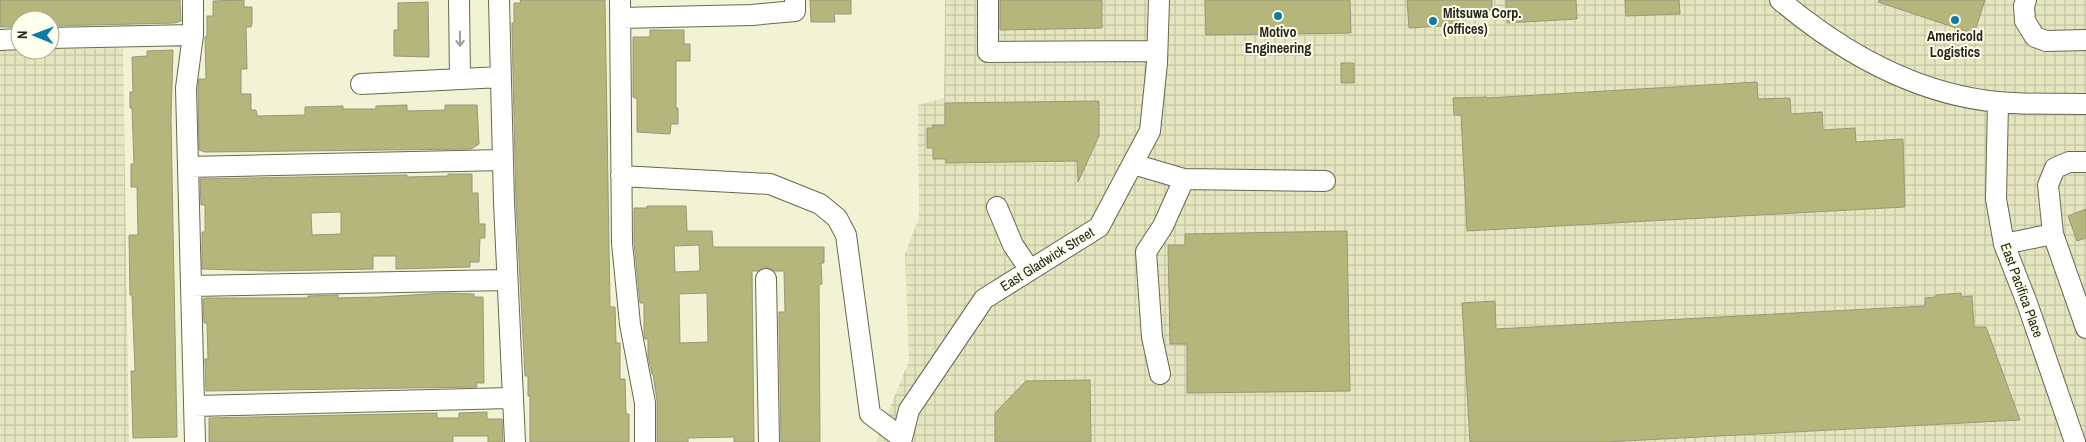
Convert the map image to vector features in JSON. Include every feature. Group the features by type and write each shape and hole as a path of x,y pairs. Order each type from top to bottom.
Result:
{"street":[{"path":"193,0 193,35 186,88 195,442"},
{"path":"459,0 460,78"},
{"path":"499,0 507,280 515,442"},
{"path":"645,442 645,403 630,324 622,243 620,9 752,16 795,11 795,0"},
{"path":"988,0 988,52 1157,50"},
{"name":"East Gladwick Street","path":"902,440 909,410 984,299 1099,227 1150,131 1159,0"},
{"path":"1780,0 1813,26 1878,67 1914,84 1998,102 2086,104"},
{"path":"2026,0 2024,6 2025,21 2035,37 2046,41 2086,40"},
{"path":"60,38 193,35"},
{"path":"361,84 501,77"},
{"name":"East Pacifica Place","path":"1998,102 1996,199 2004,244 2079,440"},
{"path":"188,167 503,160"},
{"path":"2086,162 2069,162 2055,168 2048,184 2053,234 2086,328"},
{"path":"1133,164 1184,179 1325,181"},
{"path":"621,176 770,184 820,204 837,218 846,235 870,414 902,440"},
{"path":"1160,374 1152,337 1146,252 1163,226 1184,179"},
{"path":"997,207 1013,245 1030,270"},
{"path":"2004,244 2053,234"},
{"path":"766,279 769,442"},
{"path":"191,286 507,280"},
{"path":"194,406 513,398"}],"shaded area":[{"path":"945,0 2086,0 2086,442 876,442 909,361 905,254 919,218 918,105 944,98"},
{"path":"123,48 129,442 0,442 0,50 10,50 10,60 60,60 60,49"}],"building":[{"path":"0,0 180,0 181,21 175,23 60,26 60,10 10,10 10,27 0,27"},
{"path":"244,0 244,7 252,7 252,23 251,27 246,27 247,69 241,69 241,94 251,94 251,110 256,110 257,116 305,115 305,107 343,106 343,109 376,109 376,106 407,105 407,111 445,110 445,105 477,105 479,144 471,149 205,152 199,150 198,89 199,79 206,79 205,37 207,35 207,16 213,16 213,1"},
{"path":"520,0 605,0 610,307 615,307 616,343 620,343 620,379 625,379 626,414 629,414 629,442 530,442 530,396 528,396 528,376 525,376 516,202 512,30 514,3 521,3"},
{"path":"810,0 851,0 851,14 834,14 835,22 811,22"},
{"path":"1000,0 1102,0 1102,28 1000,30"},
{"name":"Motivo Engineering","path":"1205,0 1350,0 1351,33 1206,35"},
{"path":"1407,0 1492,0 1492,10 1457,11 1458,25 1409,28"},
{"path":"1506,0 1576,0 1577,19 1507,23"},
{"path":"1625,0 1679,0 1680,14 1626,16"},
{"name":"Americold Logistics","path":"1879,0 1985,0 1974,34 1878,2"},
{"path":"428,2 429,57 394,56 394,30 398,30 398,3"},
{"path":"650,30 684,30 684,44 690,44 690,61 676,61 678,124 671,124 670,134 637,132 637,99 633,97 633,37 650,37"},
{"path":"173,50 171,120 177,437 133,438 131,371 135,371 132,295 130,295 129,235 138,235 137,187 131,187 131,164 134,164 132,108 130,108 130,92 133,92 132,57 147,56 147,51"},
{"path":"1341,63 1354,63 1354,83 1341,83"},
{"path":"1757,82 1758,99 1790,98 1791,114 1822,112 1823,130 1855,128 1856,142 1903,139 1905,207 1467,231 1461,115 1454,115 1453,98 1487,98"},
{"path":"1099,101 1099,136 1078,182 1077,161 946,163 946,159 933,159 933,148 927,148 927,128 933,128 932,125 945,125 945,103"},
{"path":"448,174 472,174 472,193 478,193 479,224 485,224 485,238 480,238 479,262 470,262 470,267 396,269 396,256 373,256 373,269 272,271 202,269 202,232 205,232 205,205 201,205 200,179 448,176","holes":["341,212 341,234 312,235 311,213"]},
{"path":"647,206 686,206 687,231 712,231 713,247 824,247 824,263 821,263 822,284 819,285 820,442 781,442 779,312 785,312 784,271 774,271 766,267 758,271 752,271 754,442 734,442 734,437 688,438 688,442 657,442 657,401 648,356 648,339 645,339 644,334 644,303 640,303 634,242 634,208 647,208","holes":["699,245 700,271 675,272 674,246","707,293 708,342 680,343 679,294"]},
{"path":"2086,209 2086,238 2077,241 2068,216"},
{"path":"1347,231 1350,391 1187,393 1187,344 1170,344 1168,245 1185,245 1185,234"},
{"path":"444,293 474,294 474,297 483,297 484,383 476,383 477,387 206,391 205,359 208,359 207,323 204,323 203,299 308,298 308,296 338,295 338,298"},
{"path":"1961,293 1961,297 1972,296 1974,327 1986,327 2020,420 1606,442 1470,442 1462,303 1495,301 1496,329 1925,306 1925,298"},
{"path":"1090,380 1091,442 995,442 995,413 1026,381"},
{"path":"487,412 487,419 502,419 503,442 488,442 488,436 453,436 453,442 209,442 209,418 437,413 437,418 459,418 459,413"}],"place":[{"name":"Motivo Engineering","path":"1278,16"},
{"name":"Americold Logistics","path":"1955,20"},
{"name":"Mitsuwa Corp. (offices)","path":"1433,21"}]}
